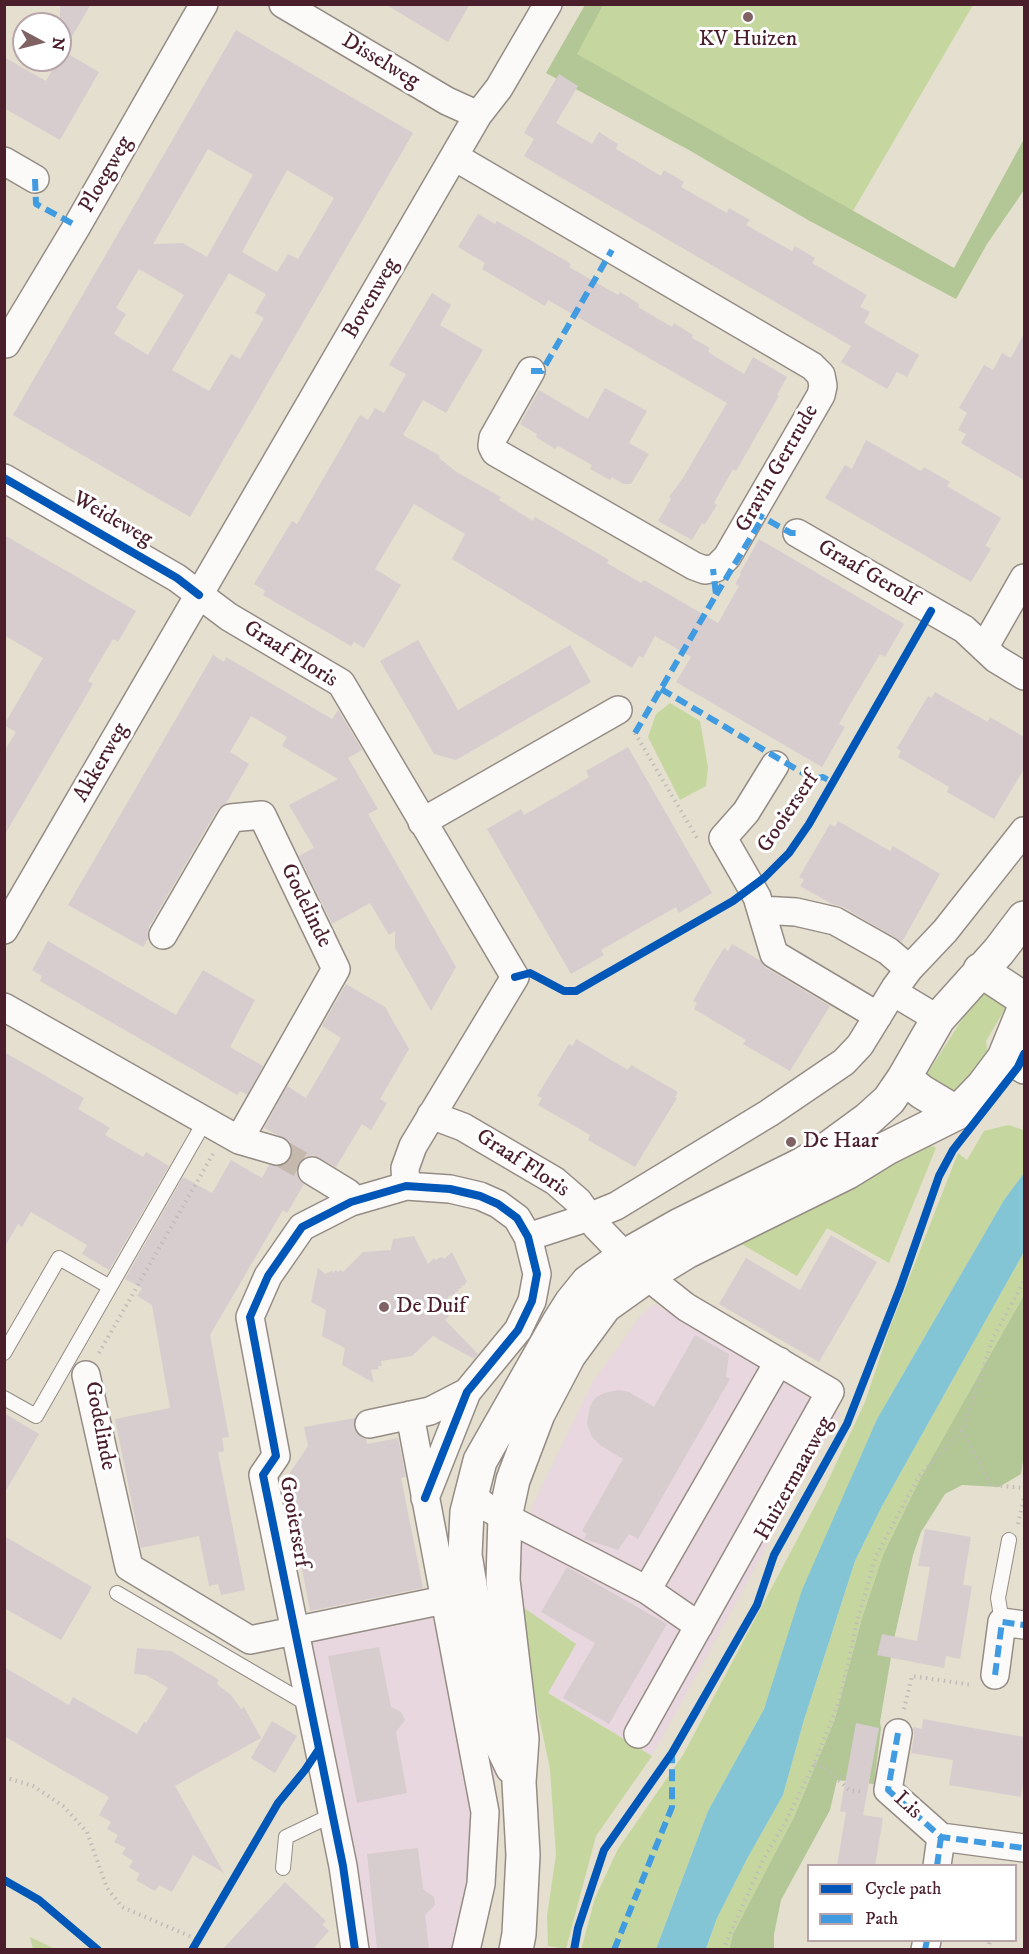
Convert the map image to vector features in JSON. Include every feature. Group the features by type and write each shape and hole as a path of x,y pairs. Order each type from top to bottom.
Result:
{"main road":[{"path":"516,1950 523,1855 519,1782 522,1739 502,1580 505,1517 513,1480 538,1414 569,1355 636,1266 678,1226 823,1152 875,1113 889,1100 904,1078 939,1019 999,951 1024,918"},
{"path":"980,970 1024,999"},
{"path":"519,1782 501,1744 478,1634 465,1555 467,1512 480,1461 571,1303 588,1282 688,1251 848,1172 887,1148 957,1113 983,1086 1014,1064 1024,1009"},
{"path":"904,1078 957,1113"}],"street":[{"name":"Ploegweg","path":"6,344 77,226 204,4"},
{"name":"Disselweg","path":"283,4 447,101 478,115"},
{"name":"Bovenweg","path":"199,595 478,115 499,88 548,4"},
{"name":"Gravin Gertrude","path":"455,157 812,366 822,378 822,386 821,394 727,557 716,568 705,570 694,566 495,452 492,447 493,438 531,371"},
{"path":"4,161 35,179"},
{"name":"Weideweg","path":"4,478 177,578 199,595"},
{"name":"Graaf Gerolf","path":"798,533 964,629 996,659 1024,676"},
{"path":"984,648 1024,578"},
{"name":"Graaf Floris","path":"199,595 229,617 341,683 515,977 431,1114 463,1127 541,1171 567,1190 636,1266"},
{"name":"Akkerweg","path":"4,930 199,595"},
{"path":"422,822 618,710"},
{"path":"775,765 746,812 723,838 756,899 774,954 878,1016"},
{"name":"Godelinde","path":"163,935 231,818 261,815 336,969 223,1131"},
{"path":"425,1498 467,1392 518,1330 532,1301 537,1274 528,1237 608,1210 829,1074 855,1052 909,969 950,924 1024,831"},
{"path":"756,899 796,912 836,921 888,951 909,969"},
{"path":"892,992 939,1019"},
{"path":"4,1007 223,1131 277,1151"},
{"path":"406,1186 407,1158 431,1114"},
{"path":"312,1171 348,1193 351,1203"},
{"name":"Graaf Floris","path":"406,1186 450,1189 498,1203 517,1218 528,1237"},
{"name":"Gooierserf","path":"355,1950 343,1866 263,1475 276,1456 250,1317 268,1276 302,1227 351,1203 406,1186"},
{"name":"Huizermaatweg","path":"636,1266 686,1307 830,1392 638,1734"},
{"path":"647,1590 779,1361"},
{"name":"Godelinde","path":"86,1374 129,1567 250,1640 444,1600"},
{"path":"369,1424 430,1411 467,1392"},
{"path":"410,1415 485,1812 481,1884 466,1950"},
{"path":"470,1494 486,1507 647,1590 699,1626"},
{"path":"995,1675 1013,1624"},
{"name":"Lis","path":"898,1733 888,1790 941,1837 1024,1848"},
{"name":"Lis","path":"937,1864 941,1837"}],"lane":[{"name":"Godelinde","path":"4,1398 36,1416 110,1287 223,1131"},
{"path":"4,1353 59,1258 110,1287"},
{"path":"1009,1540 998,1598 1013,1624"},
{"path":"117,1593 310,1705"},
{"path":"283,1868 286,1837 332,1815"}],"path":[{"path":"635,733 697,839"},
{"path":"723,1950 763,1860 786,1821 814,1764 840,1700 857,1622 876,1556 919,1476 962,1430 993,1338 1024,1281"},
{"path":"962,1430 991,1485 1024,1488"},
{"path":"1009,1540 1017,1529 1024,1498"},
{"path":"898,1733 912,1676 987,1687 995,1675"},
{"path":"814,1764 828,1770 849,1790 878,1795 888,1790"},
{"path":"4,1777 33,1786 63,1806 87,1832 107,1888 122,1907 199,1940"},
{"path":"192,1950 204,1930"}],"shaded area":[{"path":"655,1304 840,1413 652,1756 547,1693 478,1806 474,1855 458,1949 361,1949 303,1637 444,1609 507,1569 538,1494 592,1383 642,1314"}],"green space":[{"path":"585,5 603,5 577,54 954,268 1024,139 1024,190 987,244 956,299 808,220 689,150 546,73"},
{"path":"603,5 973,5 853,211 576,54"},
{"path":"670,703 700,721 708,767 706,786 680,800 648,737 656,714"},
{"path":"976,989 1009,1002 986,1041 988,1055 960,1100 931,1080 927,1074 963,1018 958,1005"},
{"path":"1008,1125 1024,1130 1024,1173 1004,1200 877,1419 778,1667 764,1709 708,1811 656,1949 581,1950 595,1898 618,1849 683,1755 825,1487 865,1402 890,1327 958,1153 967,1160 984,1131"},
{"path":"925,1141 936,1148 889,1263 827,1228 797,1276 738,1242"},
{"path":"1024,1252 1024,1295 920,1479 883,1555 862,1618 835,1719 794,1817 733,1934 729,1949 706,1950 717,1918 783,1795 804,1720 855,1561 882,1506"},
{"path":"1024,1295 1024,1454 1021,1474 999,1487 962,1485 945,1494 921,1532 913,1555 894,1639 880,1722 874,1784 837,1780 830,1810 781,1900 774,1934 774,1949 729,1950 733,1934 794,1817 835,1719 862,1618 883,1555 920,1479"},
{"path":"517,1603 576,1644 548,1693 652,1756 596,1836 566,1949 548,1946 547,1916 556,1855 550,1769 517,1613"},
{"path":"30,1937 55,1949 33,1949"}],"water":[{"path":"1024,1173 1024,1252 882,1506 855,1561 804,1720 783,1795 717,1918 706,1949 656,1949 708,1811 764,1709 802,1590 877,1419 1004,1200"}],"building":[{"path":"60,4 91,4 72,36 72,12 60,12"},
{"path":"385,4 470,4 448,42"},
{"path":"236,30 413,133 190,517 13,415","holes":["208,149 253,175 207,257 183,243 153,244","287,170 334,198 298,259 288,254 277,272 242,252","139,269 184,295 148,355 114,334 126,314 116,308","229,273 266,294 255,313 264,318 240,359 231,354 209,391 172,370"]},
{"path":"72,56 99,72 60,140 4,108 4,57 12,62 12,72 30,72 46,81 51,72 72,72"},
{"path":"559,74 578,86 556,123 592,144 599,132 618,144 616,149 661,176 664,170 684,182 681,187 727,213 729,208 750,220 746,225 792,251 795,246 815,258 812,263 867,295 860,307 870,312 864,323 919,355 907,377 897,372 887,389 841,362 851,346 524,156 534,139 524,133"},
{"path":"478,214 495,224 497,221 561,258 571,264 569,267 618,295 620,292 639,304 638,307 672,327 674,323 693,335 692,338 710,348 708,352 744,374 753,357 787,377 777,395 779,396 736,471 733,469 714,503 717,505 692,540 658,521 671,499 669,497 683,478 727,403 548,300 545,306 482,269 485,263 458,247"},
{"path":"432,293 451,305 440,325 483,350 446,413 423,400 403,435 440,456 439,458 458,473 501,497 499,500 533,521 535,517 609,560 607,563 641,583 644,580 718,623 739,586 735,584 759,539 904,624 885,657 880,654 849,706 839,724 845,727 822,767 676,682 691,657 655,636 643,658 639,656 632,668 452,559 465,534 414,504 375,569 401,585 364,648 354,642 351,646 263,595 265,591 254,584 292,521 297,524 360,415 368,420 375,408 384,413 406,374 389,365"},
{"path":"1024,334 1024,480 961,443 966,434 958,430 967,413 959,408 984,365 993,370 1002,353 1011,358"},
{"path":"605,388 647,411 629,443 649,454 631,484 623,484 612,477 610,480 590,469 592,465 558,446 555,449 520,424 539,390 588,419"},
{"path":"866,440 921,471 924,467 950,482 947,486 1001,518 985,546 991,549 971,582 825,498 845,465 852,469"},
{"path":"4,535 136,611 118,642 113,639 88,681 93,684 4,836 4,751 16,732 4,725 43,658 4,635"},
{"path":"418,640 458,710 570,645 591,682 456,760 434,754 380,661"},
{"path":"213,655 224,662 226,657 332,719 339,711 362,750 348,758 378,809 368,814 456,967 431,1011 395,948 395,931 389,935 370,903 332,924 299,856 314,848 289,805 338,779 282,746 287,737 251,716 230,752 249,764 226,803 217,810 149,927 148,939 143,947 68,905"},
{"path":"935,692 988,722 990,717 1024,737 1024,769 994,819 947,792 949,787 898,757 901,751 897,748 928,696 932,698"},
{"path":"628,747 712,893 679,913 676,907 601,950 604,955 571,974 487,829 521,809 524,815 566,791 589,777 586,771"},
{"path":"838,821 890,851 893,846 940,874 902,942 843,907 832,904 800,886 804,880 799,877 830,824 835,827"},
{"path":"48,941 176,1015 203,970 255,1000 230,1047 263,1066 247,1095 240,1091 237,1095 40,981 42,976 32,970"},
{"path":"732,944 761,961 766,968 830,1006 790,1071 743,1044 746,1040 694,1009 697,1003 693,1001 711,969 724,948 728,951"},
{"path":"346,984 385,1007 409,1049 380,1099 387,1103 371,1130 362,1124 336,1167 313,1155 299,1162 296,1171 304,1184 287,1213 283,1210 210,1335 229,1437 222,1438 224,1451 218,1452 245,1590 221,1595 218,1584 209,1586 199,1536 141,1548 115,1419 170,1408 152,1305 137,1296 142,1288 125,1279 183,1177 212,1193 231,1160 262,1178 269,1165 280,1166 288,1162 292,1155 289,1141 264,1128 287,1086 306,1098 341,1038 322,1026"},
{"path":"576,1039 628,1070 631,1065 678,1092 675,1097 677,1098 635,1167 588,1140 590,1135 538,1105 542,1098 537,1096 569,1044 573,1046"},
{"path":"4,1052 84,1098 78,1109 110,1128 105,1135 143,1157 146,1152 169,1166 109,1270 82,1254 87,1245 31,1212 22,1227 18,1224 4,1248"},
{"path":"831,1235 877,1262 819,1362 719,1304 746,1258 800,1290"},
{"name":"De Duif","path":"414,1236 428,1264 434,1258 435,1260 442,1257 444,1259 452,1252 467,1282 455,1292 455,1295 448,1296 452,1313 445,1320 478,1354 474,1359 433,1336 412,1356 381,1361 382,1366 378,1366 379,1369 371,1370 374,1383 342,1365 345,1348 322,1336 326,1310 311,1302 318,1268 325,1274 336,1270 343,1272 363,1252 391,1250 393,1239"},
{"path":"695,1335 729,1354 726,1377 730,1379 638,1539 629,1534 618,1550 584,1539 587,1534 582,1531 623,1459 600,1445 592,1437 587,1424 590,1406 595,1398 604,1393 619,1390 629,1392 654,1407"},
{"path":"4,1413 39,1434 4,1494"},
{"path":"355,1418 354,1428 358,1435 366,1439 367,1444 398,1438 406,1477 401,1478 423,1588 310,1611 285,1480 308,1446 304,1427"},
{"path":"925,1529 971,1537 963,1585 972,1586 960,1659 946,1656 944,1668 877,1655 882,1634 917,1641 930,1567 918,1566"},
{"path":"4,1536 92,1587 61,1640 4,1608"},
{"path":"567,1567 667,1624 609,1724 563,1698 595,1643 541,1612"},
{"path":"379,1647 391,1707 401,1712 405,1720 396,1732 407,1793 357,1803 328,1656"},
{"path":"137,1648 171,1651 219,1680 217,1684 231,1695 241,1709 244,1707 261,1738 175,1786 224,1873 193,1855 172,1892 159,1885 155,1891 136,1880 140,1874 129,1867 133,1861 122,1854 126,1848 114,1842 118,1835 107,1829 111,1822 99,1815 109,1797 4,1736 4,1667 69,1705 73,1697 137,1734 168,1688 146,1675 134,1674"},
{"path":"923,1719 1024,1737 1024,1778 1021,1797 949,1785 953,1760 911,1753 913,1727 922,1729"},
{"path":"272,1721 297,1736 275,1773 251,1758"},
{"path":"856,1723 879,1728 863,1815 883,1818 875,1864 837,1864 846,1812 840,1811"},
{"path":"418,1848 423,1889 434,1897 435,1905 425,1915 429,1950 377,1950 367,1854"},
{"path":"285,1882 326,1921 322,1924 329,1931 312,1950 222,1950"}],"tunnel":[{"path":"277,1151 312,1171"}],"marked path":[{"path":"35,179 36,204 77,226"},
{"path":"531,371 542,371 612,250"},
{"path":"753,512 791,533 797,533"},
{"path":"716,595 763,517"},
{"path":"635,733 716,595 713,569"},
{"path":"661,689 813,779 823,777 832,782"},
{"path":"995,1675 1002,1622 1024,1625"},
{"path":"898,1733 888,1790 941,1837 1024,1848"},
{"path":"614,1950 672,1807 672,1756"},
{"path":"937,1864 941,1837"},
{"path":"925,1950 927,1942"}],"cycle path":[{"path":"4,478 177,578 199,595"},
{"path":"515,977 530,973 564,991 576,991 733,901 764,878 789,853 809,824 931,611"},
{"path":"574,1950 578,1928 604,1850 672,1753 757,1605 774,1555 847,1424 900,1288 939,1176 953,1150 1018,1067 1024,1054"},
{"path":"355,1950 343,1866 263,1475 276,1456 250,1317 268,1276 302,1227 351,1202 406,1186 450,1189 480,1196 498,1204 517,1218 528,1237 537,1274 532,1301 518,1330 467,1392 425,1498"},
{"path":"192,1950 278,1803 319,1749"},
{"path":"4,1880 39,1900 98,1950"}],"place":[{"name":"KV Huizen","path":"748,17"},
{"name":"De Haar","path":"791,1142"},
{"name":"De Duif","path":"384,1307"}]}
